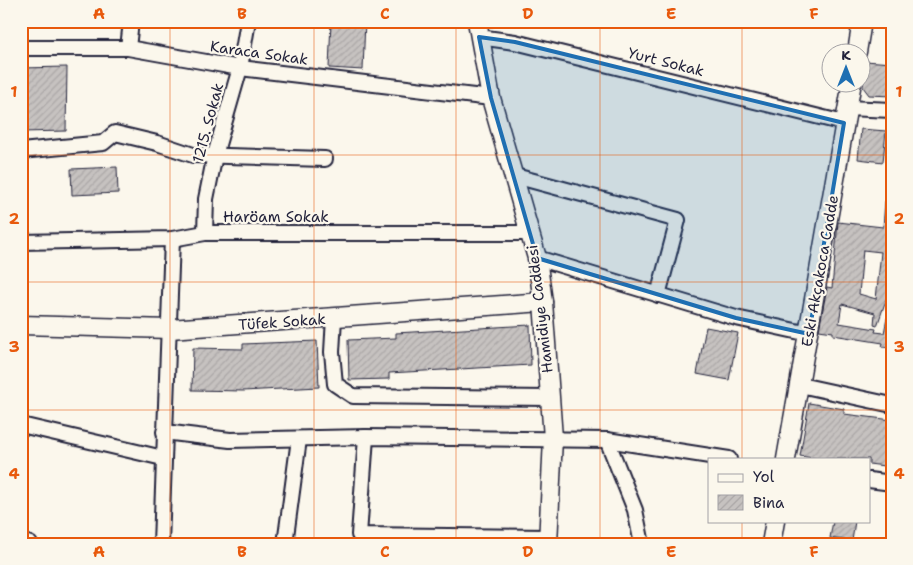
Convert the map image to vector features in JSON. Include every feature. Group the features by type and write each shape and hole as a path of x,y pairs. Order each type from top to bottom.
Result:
{"street":[{"path":"128,48 131,21"},
{"name":"1215. Sokak","path":"205,233 206,199 215,155 240,68 248,21"},
{"path":"859,42 862,22"},
{"name":"Hamidiye Caddesi","path":"475,25 491,98 515,176 537,258 553,438 549,540"},
{"name":"Yurt Sokak","path":"475,25 515,42 846,116 892,110"},
{"name":"Karaca Sokak","path":"21,48 128,48 240,68 491,98"},
{"name":"Eski Akçakoca Cadde","path":"786,458 850,92"},
{"path":"21,151 103,142 115,133 157,143 193,155 325,159"},
{"path":"515,176 678,220 658,295"},
{"name":"Haröam Sokak","path":"21,242 172,239 205,233 530,233"},
{"path":"161,544 172,239"},
{"path":"537,258 736,318 809,334"},
{"name":"Tüfek Sokak","path":"21,325 170,329 542,302"},
{"path":"334,318 332,352 335,384 353,396 550,398"},
{"path":"800,385 892,405"},
{"path":"21,425 163,458"},
{"path":"164,432 230,440 366,437 607,440 723,458"},
{"path":"366,437 359,534 549,540"},
{"path":"285,544 299,439"},
{"path":"607,440 635,510 642,544"},
{"path":"870,480 892,483"},
{"path":"771,544 775,522"},
{"path":"21,541 30,544"}],"highlighted area":[{"path":"479,37 515,42 844,123 809,334 736,318 537,258 491,98"}],"building":[{"path":"331,21 365,21 363,70 329,68"},
{"path":"870,61 892,63 892,96 869,95 867,92 870,92"},
{"path":"67,67 66,131 21,132 21,68"},
{"path":"861,129 886,131 883,162 858,159"},
{"path":"117,167 118,193 72,195 71,169"},
{"path":"885,201 892,202 892,298 887,297 877,326 874,325 875,313 842,304 839,323 876,329 875,332 884,333 887,318 892,319 892,348 882,347 883,343 833,335 833,332 819,330 827,287 832,288 838,222 883,227","holes":["863,250 881,252 876,299 859,294"]},
{"path":"530,325 531,365 389,373 389,379 349,380 348,340 396,338 396,333"},
{"path":"706,327 738,333 729,380 697,374"},
{"path":"317,341 319,387 243,391 192,390 193,348 243,349 243,344"},
{"path":"809,403 844,409 844,414 892,420 892,467 870,464 870,458 813,458 800,456"},
{"path":"833,522 855,522 852,541 830,538"}]}
